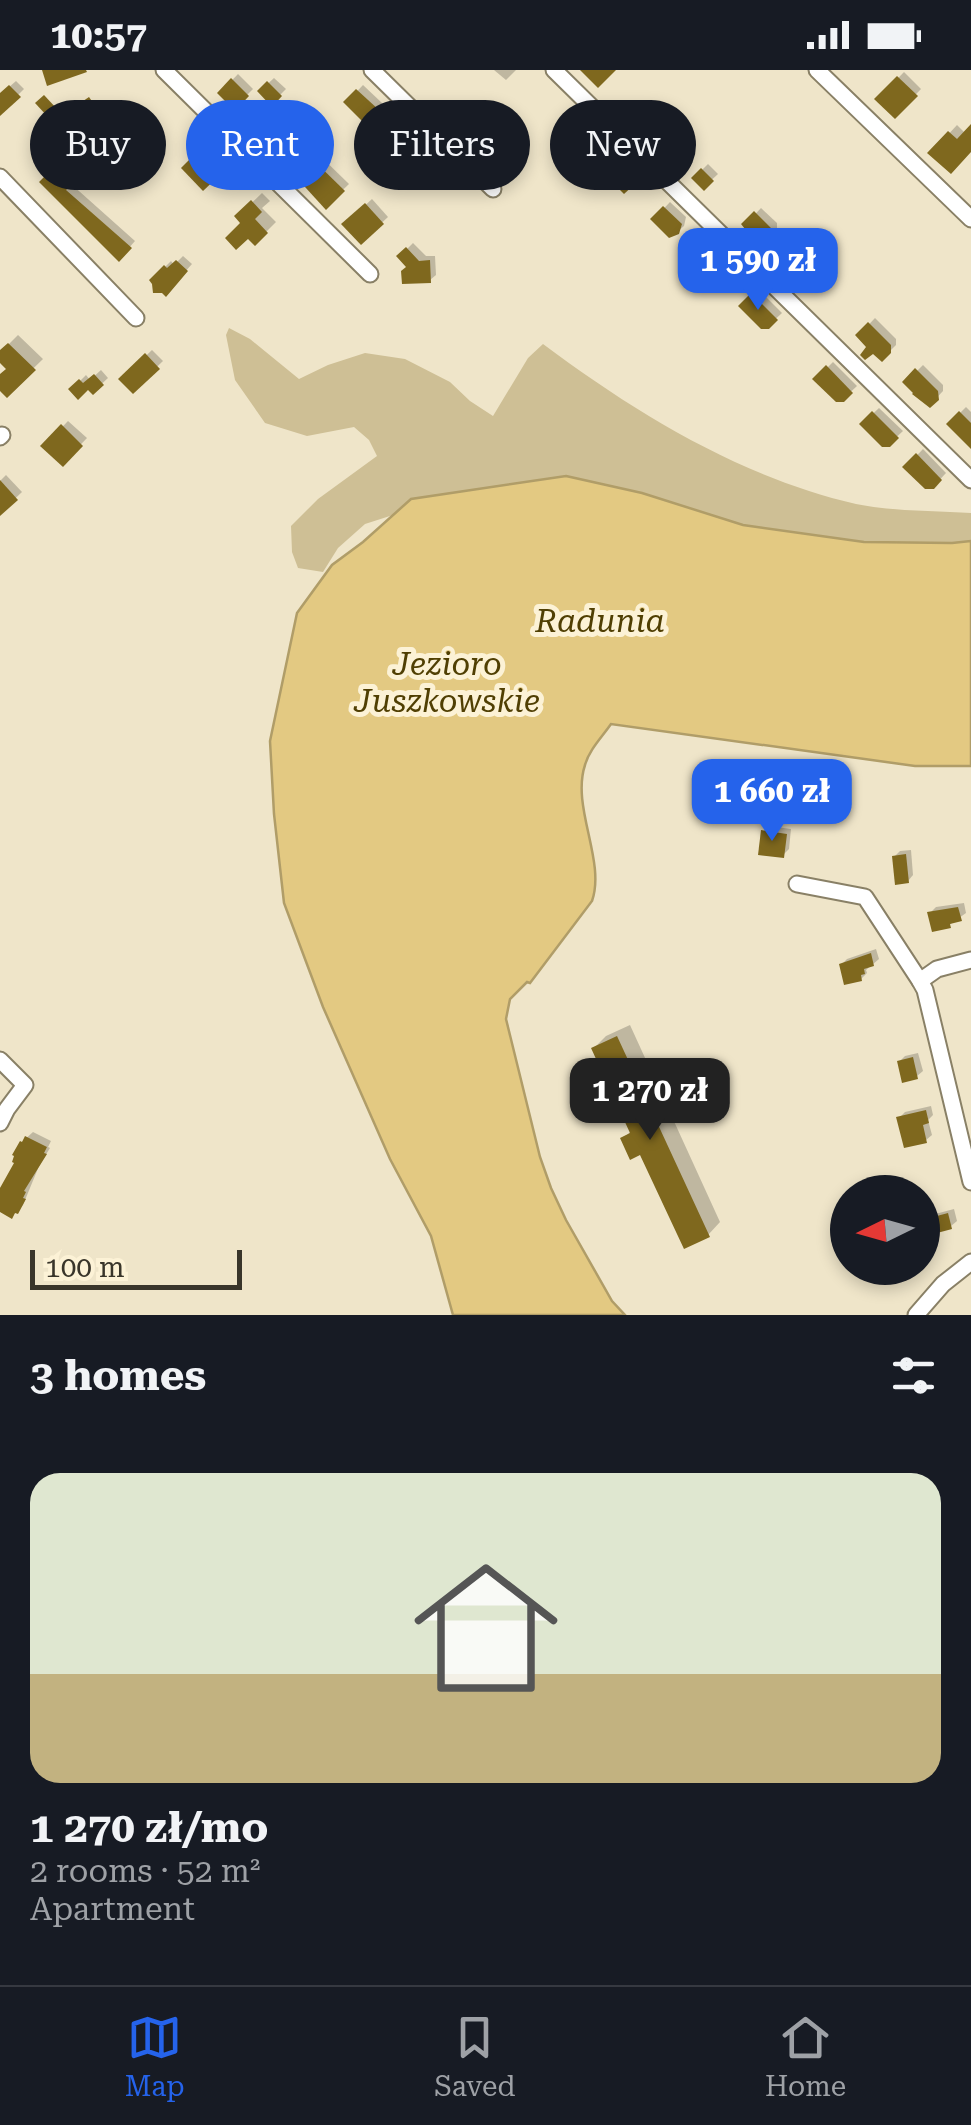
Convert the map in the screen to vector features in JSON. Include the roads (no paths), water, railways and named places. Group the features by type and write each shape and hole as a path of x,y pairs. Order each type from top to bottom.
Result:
{"street":[{"path":"164,70 370,274"},
{"path":"372,70 402,100"},
{"path":"554,70 971,480"},
{"path":"817,70 971,219"},
{"path":"0,177 136,318"},
{"path":"797,884 865,896 920,981 971,1182"},
{"path":"920,981 937,969 971,960"},
{"path":"0,1060 24,1085 0,1123"},
{"path":"916,1315 943,1284 971,1262"}],"water":[{"name":"Jezioro Juszkowskie","path":"566,476 642,493 743,525 864,542 971,541 971,766 915,766 611,724 589,754 582,781 595,869 592,901 530,983 510,999 506,1019 551,1188 612,1301 625,1315 453,1315 431,1236 390,1159 323,1007 284,903 270,741 297,613 332,565 411,499"}],"water label":[{"name":"Radunia","path":"600,621"}]}
